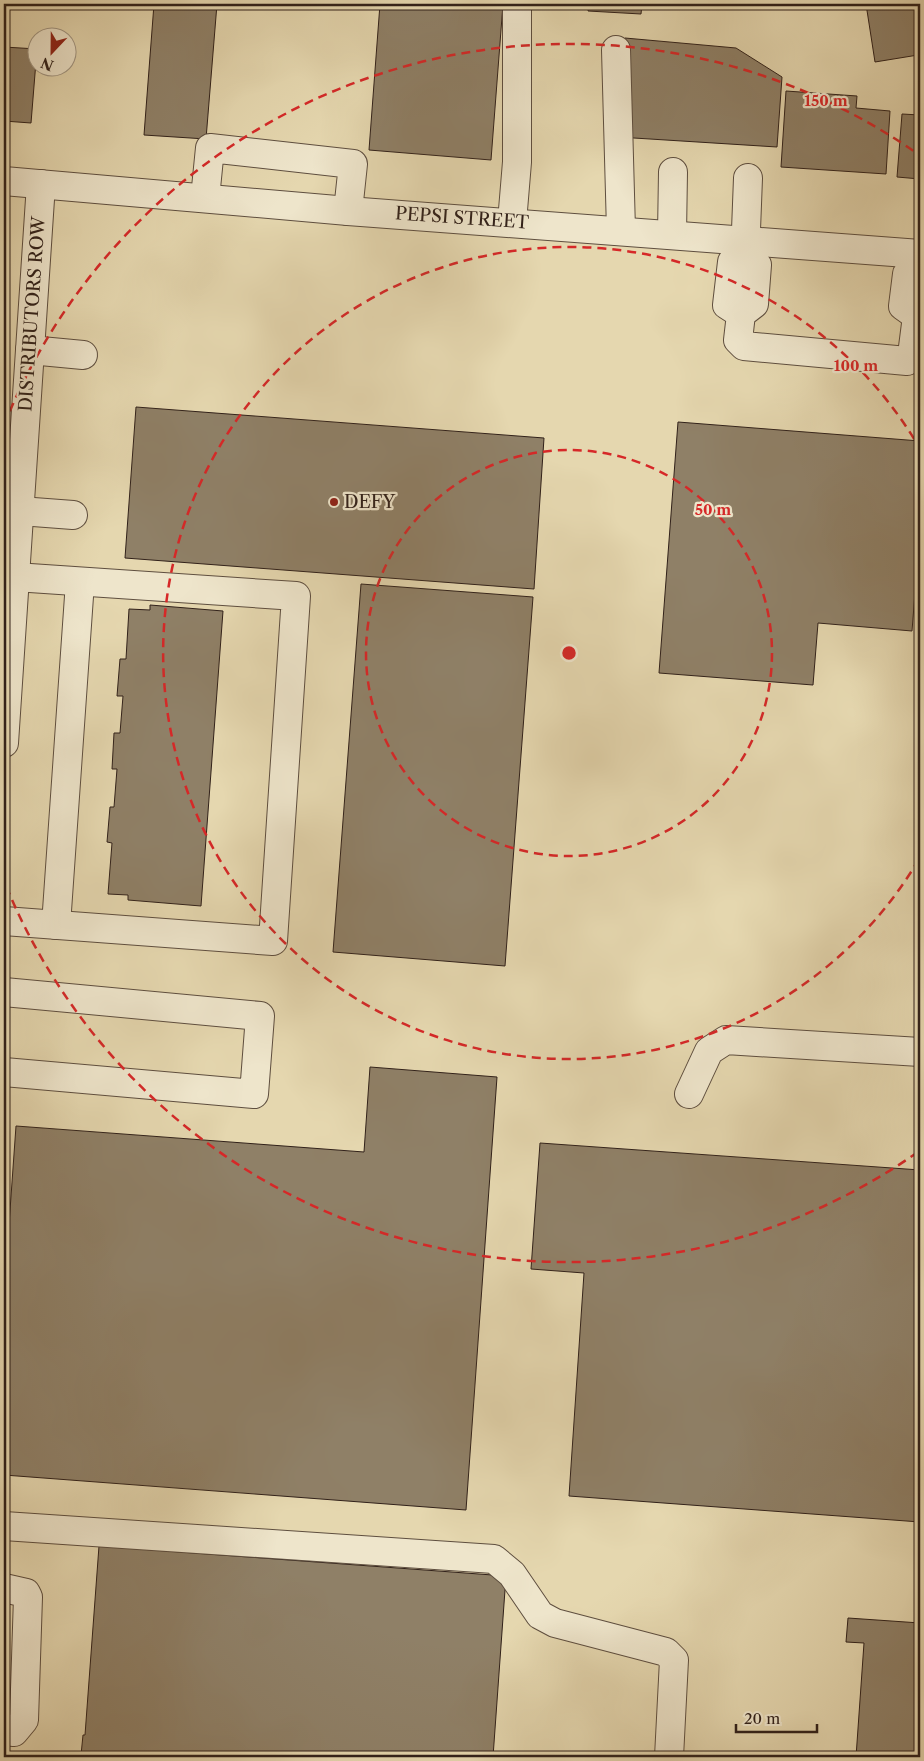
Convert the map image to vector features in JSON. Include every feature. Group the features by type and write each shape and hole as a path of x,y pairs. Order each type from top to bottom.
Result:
{"street":[{"path":"512,222 517,162 518,8"},
{"path":"616,50 621,230"},
{"path":"205,198 210,148 353,164 348,211"},
{"path":"672,234 673,172"},
{"path":"748,178 745,248 757,266 754,304 741,314 738,340 744,346 907,361 912,355 919,315 903,306 907,274 920,264"},
{"name":"PEPSI STREET","path":"4,181 348,211 672,234 745,248 920,264"},
{"name":"DISTRIBUTORS ROW","path":"4,743 7,642 15,577 20,511 13,478 30,350 41,184"},
{"path":"30,350 84,355"},
{"path":"20,511 73,516"},
{"path":"4,921 273,941 296,596 15,577"},
{"path":"56,925 80,582"},
{"path":"4,992 260,1016 254,1094 4,1072"},
{"path":"689,1094 709,1051 726,1040 920,1052"},
{"path":"4,1526 494,1559 512,1574 540,1615 555,1623 666,1652 674,1660 669,1757"},
{"path":"4,1588 26,1593 28,1598 24,1720 14,1732 4,1731"}],"building":[{"path":"154,4 217,4 206,139 144,135"},
{"path":"380,4 503,4 491,160 369,150"},
{"path":"589,4 642,4 641,14 588,11"},
{"path":"866,4 920,4 920,68 918,55 875,62"},
{"path":"625,38 736,48 782,77 777,147 618,137"},
{"path":"4,47 28,48 28,78 35,78 31,123 4,121"},
{"path":"786,91 857,96 856,108 890,111 886,174 781,167"},
{"path":"902,114 920,115 920,179 897,177"},
{"name":"DEFY","path":"136,407 544,438 534,589 125,558"},
{"path":"678,422 920,441 920,528 912,631 818,623 813,685 659,673"},
{"path":"361,584 533,597 505,966 333,952"},
{"path":"150,605 223,611 201,906 128,900 128,895 108,894 112,843 107,842 110,807 114,807 117,769 112,769 114,733 120,733 123,696 117,696 120,659 126,659 129,609 150,610"},
{"path":"370,1067 497,1077 466,1510 4,1475 4,1295 16,1126 364,1152"},
{"path":"540,1143 920,1170 920,1522 569,1496 584,1273 531,1269"},
{"path":"99,1546 506,1576 493,1757 108,1757 81,1755 83,1735 85,1735"},
{"path":"848,1618 920,1623 920,1757 856,1757 864,1643 846,1642"}],"place":[{"name":"DEFY","path":"334,502"}]}
